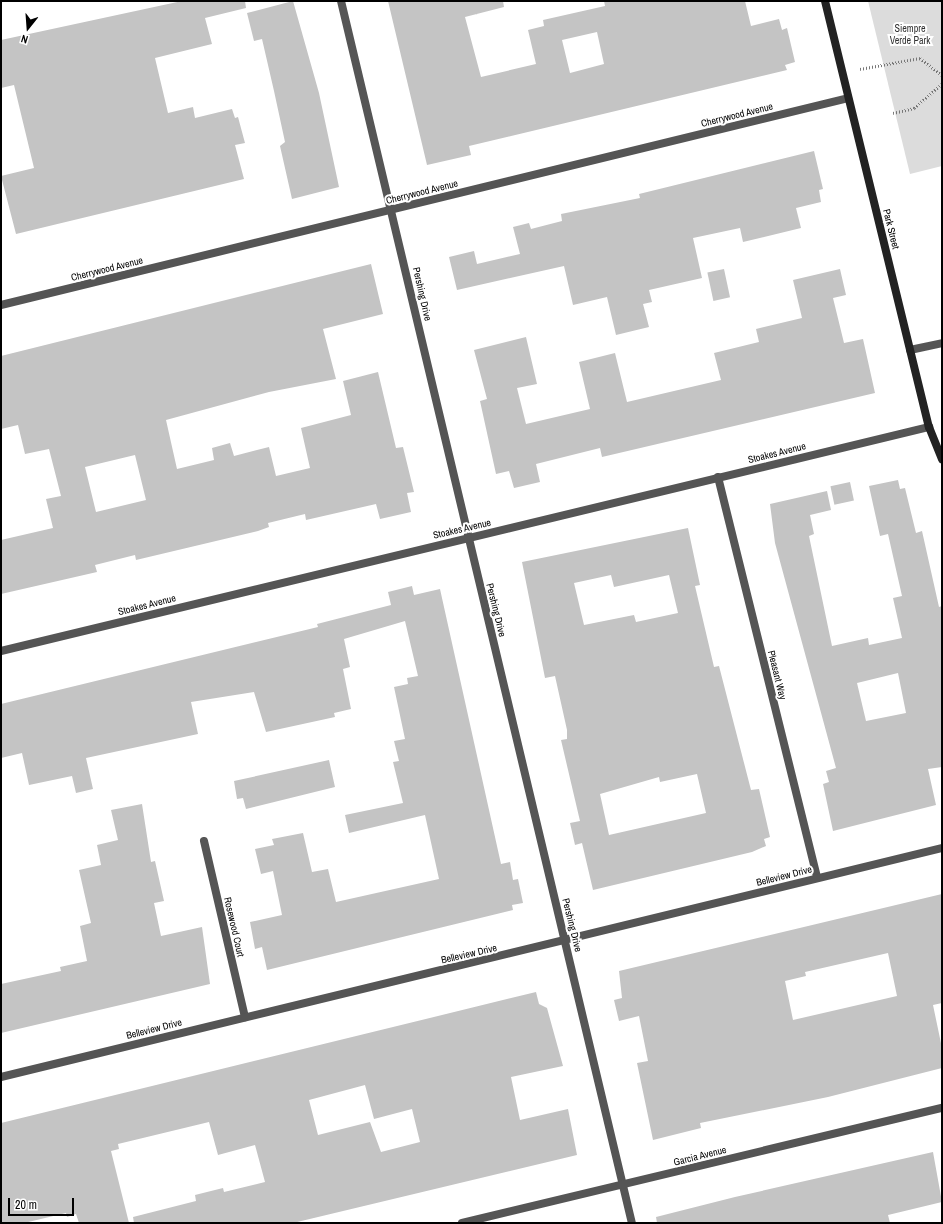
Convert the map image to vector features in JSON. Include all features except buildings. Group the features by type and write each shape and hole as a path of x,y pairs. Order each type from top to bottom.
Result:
{"street":[{"name":"Pershing Drive","path":"341,1 632,1223"},
{"name":"Park Street","path":"825,1 929,427 942,460"},
{"name":"Cherrywood Avenue","path":"1,305 848,98"},
{"path":"910,350 942,343"},
{"name":"Stoakes Avenue","path":"1,651 929,427"},
{"name":"Pleasant Way","path":"718,477 817,878"},
{"name":"Rosewood Court","path":"204,841 245,1017"},
{"name":"Belleview Drive","path":"1,1077 245,1017 566,941 942,848"},
{"name":"Garcia Avenue","path":"462,1223 942,1108"}],"path":[{"path":"860,70 920,58 942,75"},
{"path":"893,113 914,108 942,84"}],"green space":[{"name":"Siempre Verde Park","path":"868,1 942,1 942,166 910,174"}]}
